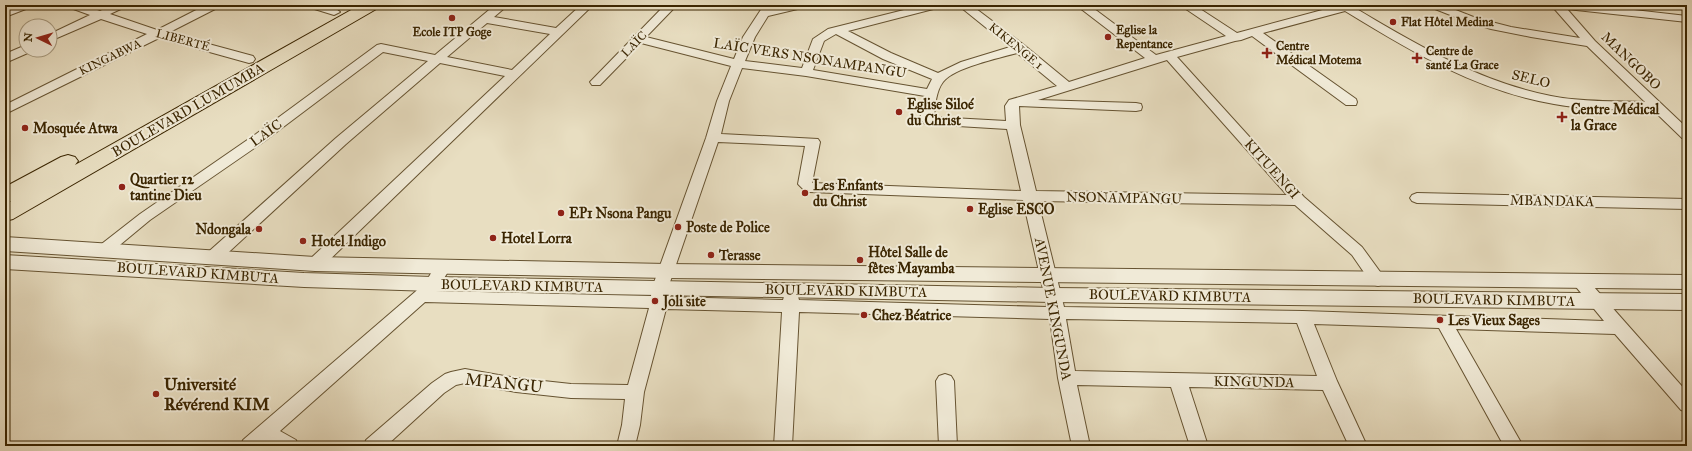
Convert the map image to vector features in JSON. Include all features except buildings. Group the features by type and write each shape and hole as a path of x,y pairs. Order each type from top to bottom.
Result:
{"highway":[{"name":"BOULEVARD LUMUMBA","path":"5,214 372,5"},
{"name":"BOULEVARD LUMUMBA","path":"5,196 340,8"}],"street":[{"path":"5,14 27,5"},
{"name":"LIBERTÉ","path":"72,5 158,34 249,59"},
{"path":"58,34 121,5"},
{"name":"KINGABWA","path":"5,110 215,5"},
{"path":"312,5 340,8"},
{"path":"212,258 341,141 502,5"},
{"path":"315,264 587,5"},
{"name":"LAÏC","path":"596,82 671,5"},
{"path":"626,446 631,425 635,392 662,285 714,138 723,101 749,37 767,10 802,5"},
{"path":"806,72 819,39 838,30 937,5"},
{"name":"KIKENGE 1","path":"964,5 1020,48 1066,87"},
{"path":"1082,5 1155,60"},
{"path":"1186,5 1237,38"},
{"path":"1434,5 1480,23 1538,35 1591,43"},
{"name":"MANGOBO","path":"1557,5 1591,43 1655,106 1687,135"},
{"path":"1560,5 1596,7 1687,19"},
{"path":"1014,103 1169,55 1237,38 1350,6"},
{"name":"SELO","path":"1350,6 1447,65 1499,87 1552,100 1582,104 1655,106"},
{"path":"486,20 559,32"},
{"path":"838,30 887,56 940,78"},
{"path":"1255,32 1351,102"},
{"name":"LAÏC VERS NSONAMPANGU","path":"639,39 738,64 806,72 930,93"},
{"name":"LAÏC","path":"104,250 145,217 261,137 381,48 515,74"},
{"path":"1013,125 927,120 930,93 940,78 951,70 1020,48"},
{"path":"5,59 18,53"},
{"name":"KITUENGI","path":"1169,55 1299,200 1357,251 1378,280"},
{"path":"1014,103 1136,108"},
{"name":"AVENUE KINGUNDA","path":"1014,103 1011,106 1013,125 1055,304 1067,378 1081,446"},
{"name":"NSONAMPANGU","path":"714,138 813,142 805,184 809,187 1030,196 1299,200"},
{"name":"MBANDAKA","path":"1417,198 1687,204"},
{"name":"BOULEVARD KIMBUTA","path":"5,244 315,264 432,282"},
{"name":"BOULEVARD KIMBUTA","path":"5,262 304,280 662,285 1047,275 1378,280 1687,282"},
{"path":"250,446 432,282"},
{"path":"1580,282 1687,405"},
{"name":"BOULEVARD KIMBUTA","path":"662,285 791,298 1055,304 1389,298 1597,302 1687,302"},
{"path":"783,446 791,298"},
{"path":"1055,304 1304,317 1621,328"},
{"path":"1304,317 1330,383 1358,446"},
{"path":"1444,322 1514,446"},
{"name":"MPANGU","path":"373,446 438,388 451,379 466,376 516,385 571,391 635,392"},
{"name":"KINGUNDA","path":"1067,378 1330,383"},
{"path":"1178,380 1199,446"},
{"path":"945,381 948,446"},
{"path":"266,432 289,446"}],"place":[{"name":"Ecole ITP Goge","path":"452,18"},
{"name":"Flat Hôtel Medina","path":"1393,22"},
{"name":"Eglise la Repentance","path":"1108,37"},
{"name":"Centre Médical Motema","path":"1267,53"},
{"name":"Centre de santé La Grace","path":"1417,58"},
{"name":"Eglise Siloé du Christ","path":"899,112"},
{"name":"Centre Médical la Grace","path":"1562,117"},
{"name":"Mosquée Atwa","path":"25,128"},
{"name":"Quartier 12 tantine Dieu","path":"122,187"},
{"name":"Les Enfants du Christ","path":"805,193"},
{"name":"Eglise ESCO","path":"970,209"},
{"name":"EP1 Nsona Pangu","path":"561,213"},
{"name":"Poste de Police","path":"678,227"},
{"name":"Ndongala","path":"259,229"},
{"name":"Hotel Lorra","path":"493,238"},
{"name":"Hotel Indigo","path":"303,241"},
{"name":"Terasse","path":"711,255"},
{"name":"Hôtel Salle de fêtes Mayamba","path":"860,260"},
{"name":"Joli site","path":"655,301"},
{"name":"Chez Béatrice","path":"864,315"},
{"name":"Les Vieux Sages","path":"1440,320"},
{"name":"Université Révérend KIM","path":"156,394"}]}
